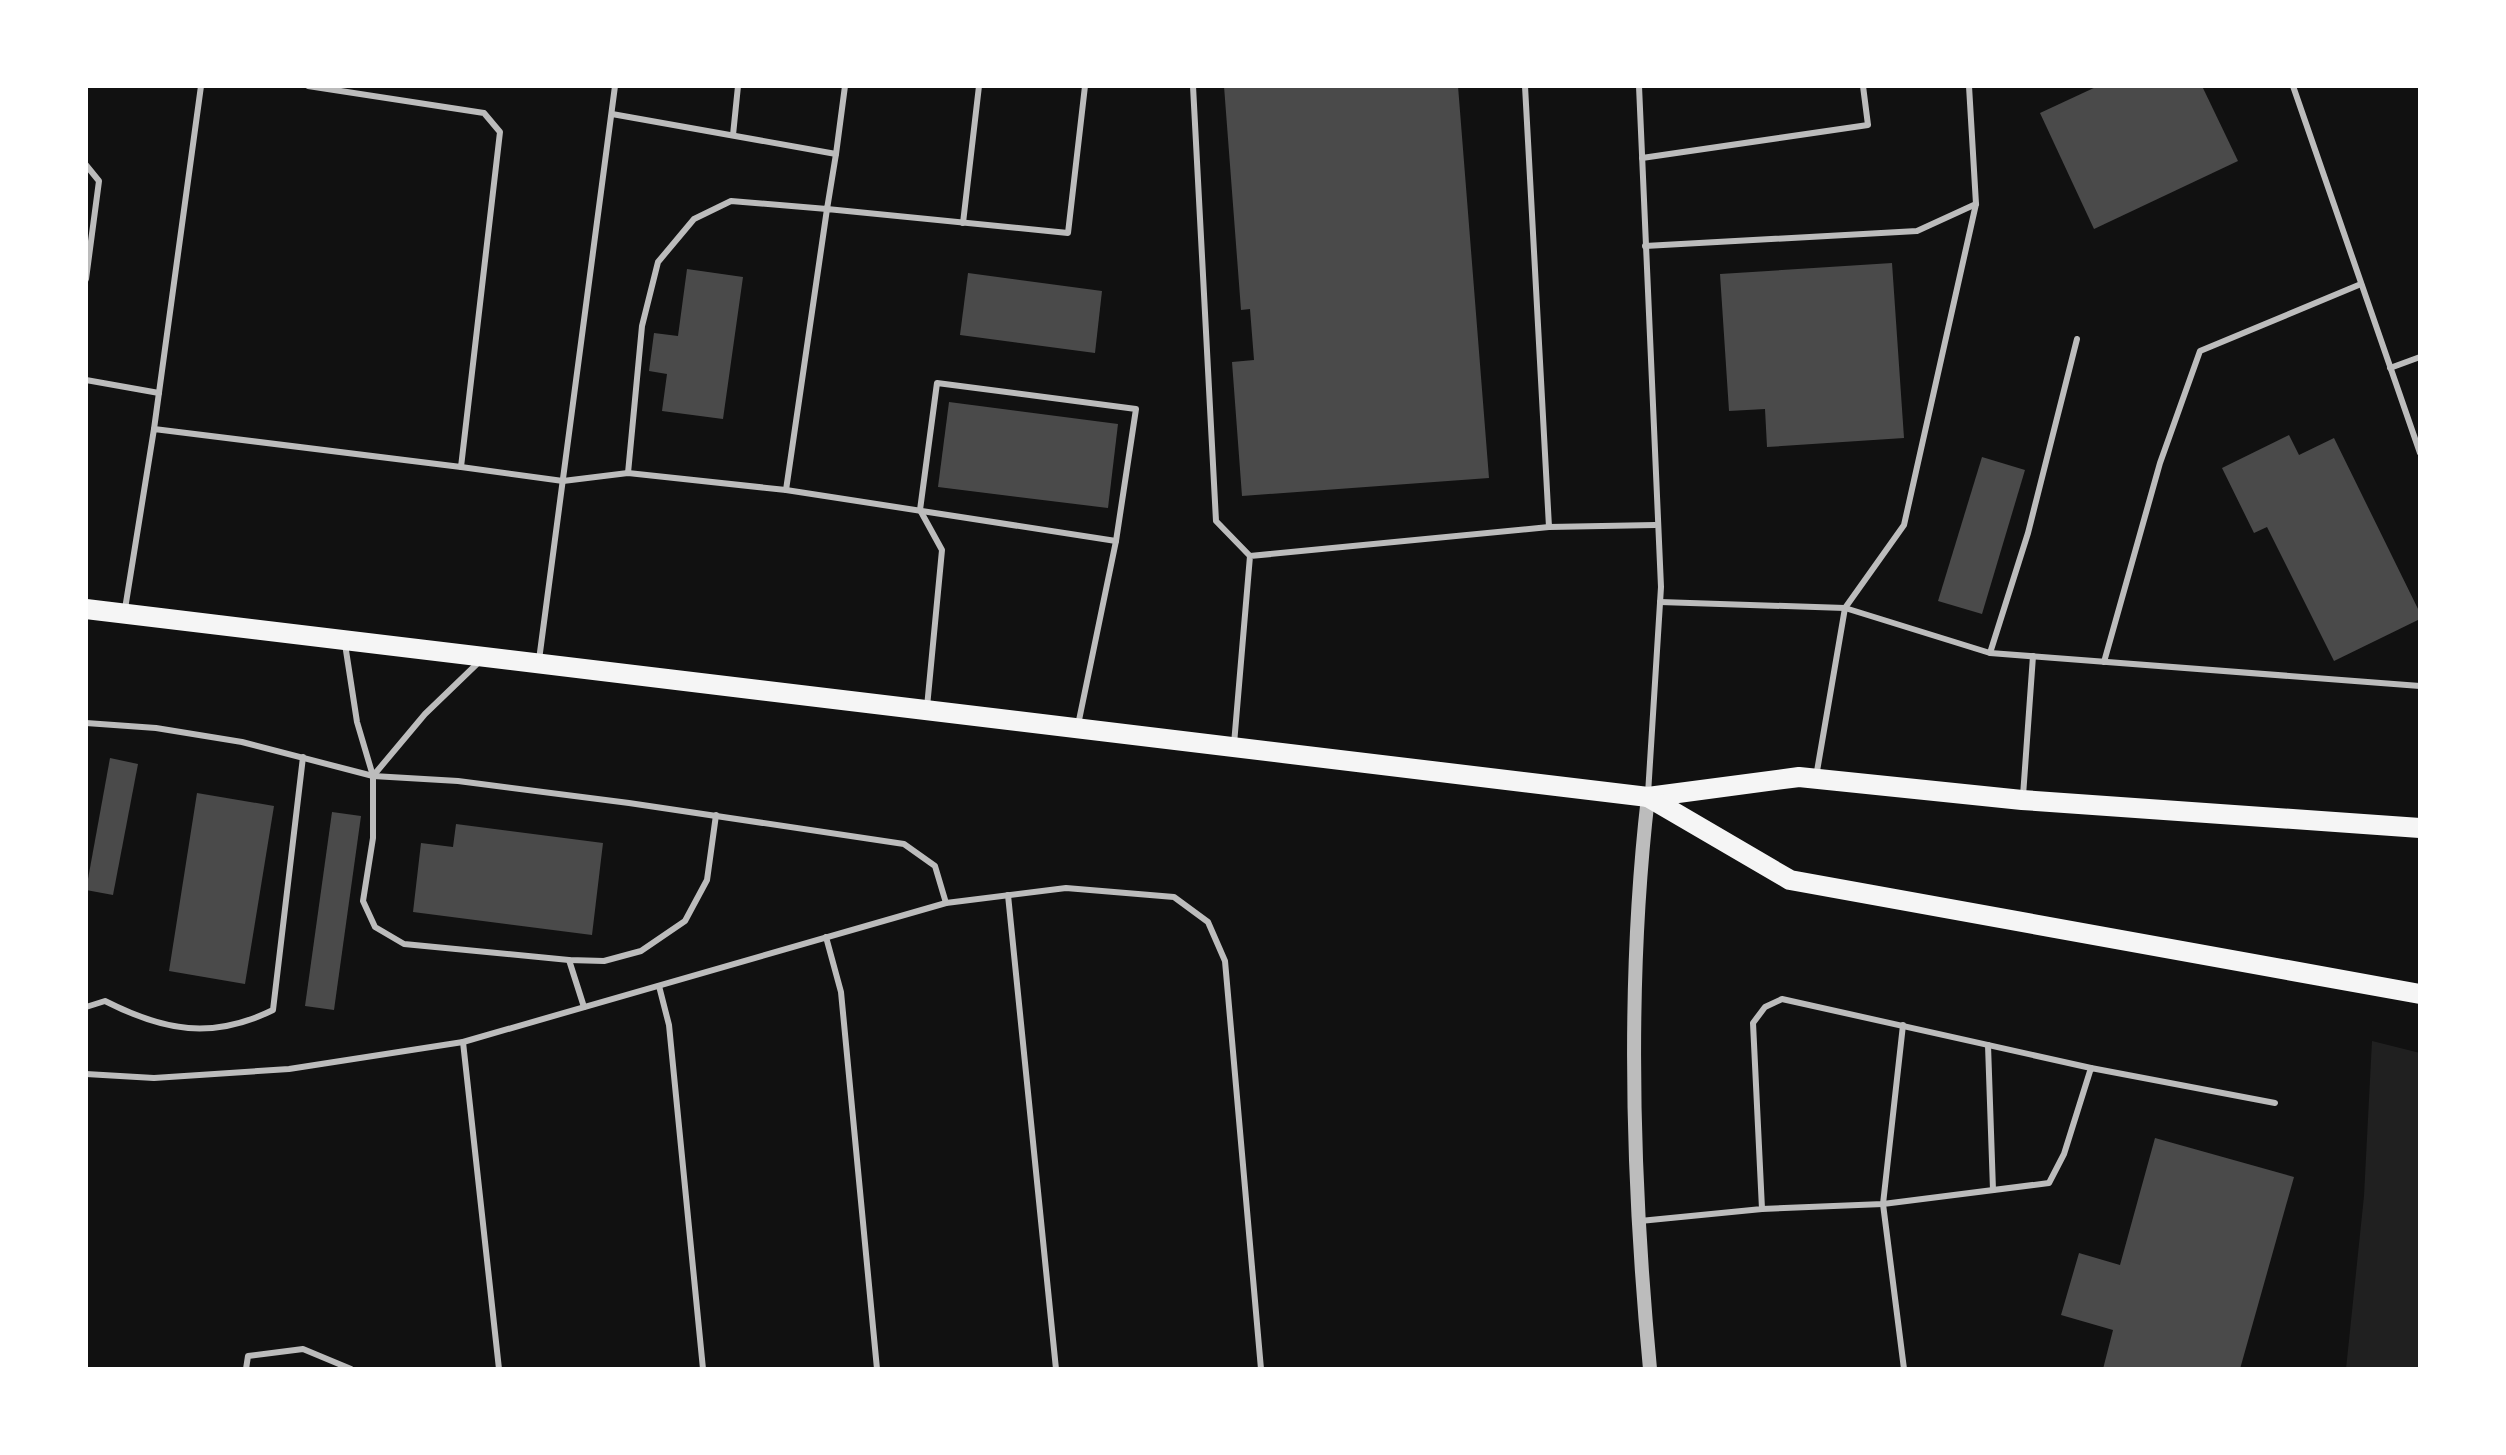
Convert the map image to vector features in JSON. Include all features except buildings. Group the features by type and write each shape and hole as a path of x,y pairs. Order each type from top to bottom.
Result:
{"main road":[{"path":"86,609 1648,797 1799,777 2022,800 2420,828"},
{"path":"1648,797 1790,880 2420,994"}],"street":[{"path":"1648,797 1636,896 1636,1221 1650,1369"}],"lane":[{"path":"124,614 154,429 201,86"},
{"path":"308,86 484,113 500,132 461,467"},
{"path":"539,664 615,86"},
{"path":"733,135 738,86"},
{"path":"786,490 845,86"},
{"path":"963,223 979,86"},
{"path":"628,473 642,326 658,262 694,219 731,201 1068,233 1085,86"},
{"path":"1193,86 1216,521 1250,556 1234,748"},
{"path":"1525,86 1549,527"},
{"path":"1639,86 1660,602 1648,797"},
{"path":"1642,158 1868,125 1863,86"},
{"path":"1816,779 1845,608 1904,525 1976,204 1969,86"},
{"path":"2293,86 2420,453"},
{"path":"612,114 836,154"},
{"path":"86,165 99,181 86,279"},
{"path":"1645,246 1917,231 1976,204"},
{"path":"2104,662 2160,463 2200,351 2361,284"},
{"path":"1990,653 2028,533 2077,339"},
{"path":"2390,368 2420,357"},
{"path":"86,380 159,393"},
{"path":"926,710 942,550 920,510 937,383 1136,409 1116,541 1078,726"},
{"path":"154,429 563,481 628,473 786,490 1116,541"},
{"path":"1250,556 1549,527 1655,525"},
{"path":"1660,602 1845,608 1990,653 2420,686"},
{"path":"345,640 357,722 373,776 373,838 363,901 375,927 404,944 569,960 604,961 641,951 685,921 707,880 716,815"},
{"path":"2022,800 2033,656"},
{"path":"373,776 425,714 484,657"},
{"path":"86,723 156,728 227,739 373,776 458,781 716,815 904,844 935,866 946,903"},
{"path":"86,1007 105,1001 143,1020 223,1030 273,1010 303,757"},
{"path":"86,1074 154,1078 289,1069 463,1042 946,903 1066,888 1174,897 1208,922 1225,961 1261,1369"},
{"path":"1008,895 1056,1369"},
{"path":"826,937 841,992 877,1369"},
{"path":"569,960 584,1007"},
{"path":"659,986 669,1025 703,1369"},
{"path":"1762,1209 1753,1023 1765,1007 1782,999 2091,1068 2275,1103"},
{"path":"1903,1025 1883,1204 1904,1369"},
{"path":"463,1042 499,1369"},
{"path":"1988,1045 1993,1190"},
{"path":"1636,1221 1762,1209 1883,1204 2049,1183 2064,1154 2091,1068"},
{"path":"246,1369 248,1356 303,1349 351,1369"}],"shaded area":[{"path":"2372,1041 2420,1053 2420,1369 2346,1369 2364,1196"}]}
